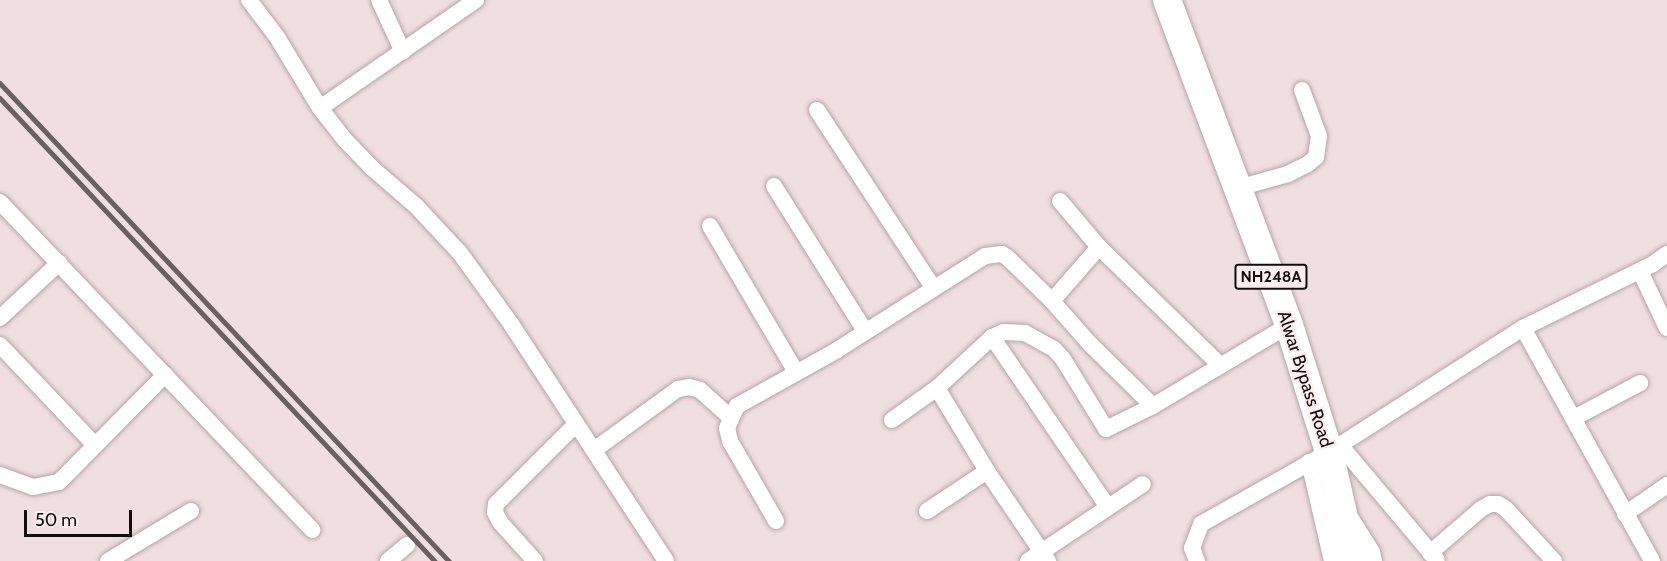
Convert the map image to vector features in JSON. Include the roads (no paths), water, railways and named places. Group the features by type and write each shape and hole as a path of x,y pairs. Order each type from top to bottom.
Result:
{"highway":[{"name":"Alwar Bypass Road","path":"1167,0 1289,325 1341,503 1354,561"}],"street":[{"path":"249,0 277,37 320,108 345,140 372,168 416,206 460,253 511,324 594,450 656,553 666,561"},
{"path":"379,0 403,52"},
{"path":"320,108 403,52 471,2"},
{"path":"1238,188 1288,174 1308,164 1316,157 1319,136 1302,90"},
{"path":"818,110 933,287"},
{"path":"774,186 865,331"},
{"path":"1060,201 1099,247 1220,365"},
{"path":"0,202 312,530"},
{"path":"710,226 796,372"},
{"path":"1052,301 1099,247"},
{"path":"776,521 730,441 727,428 729,417 737,406 865,331 985,256 1002,254 1052,301 1090,344 1153,406"},
{"path":"1196,561 1192,548 1201,524 1326,453 1523,328 1640,271 1667,254"},
{"path":"0,318 58,263"},
{"path":"1640,271 1667,328"},
{"path":"892,420 937,388 992,337 1004,332 1025,333 1054,349 1063,359 1106,429 1153,406 1289,325"},
{"path":"1523,328 1652,561"},
{"path":"992,337 1108,507"},
{"path":"0,345 94,444"},
{"path":"3,473 33,487 59,482 94,444 165,375"},
{"path":"1574,418 1640,383"},
{"path":"594,450 678,389 688,387 700,390 729,417"},
{"path":"937,388 987,471 1045,556"},
{"path":"535,561 500,522 495,512 496,504 576,424"},
{"path":"1326,453 1434,557 1481,509 1490,504 1498,504 1506,509 1554,561"},
{"path":"1326,453 1332,561"},
{"path":"927,511 987,471"},
{"path":"1028,561 1045,556 1108,507 1143,484"},
{"path":"1625,514 1667,485"},
{"path":"1341,503 1372,552 1374,561"},
{"path":"108,561 191,511"},
{"path":"388,561 407,545"}],"railway":[{"path":"0,83 449,561"},
{"path":"0,98 435,561"}]}
